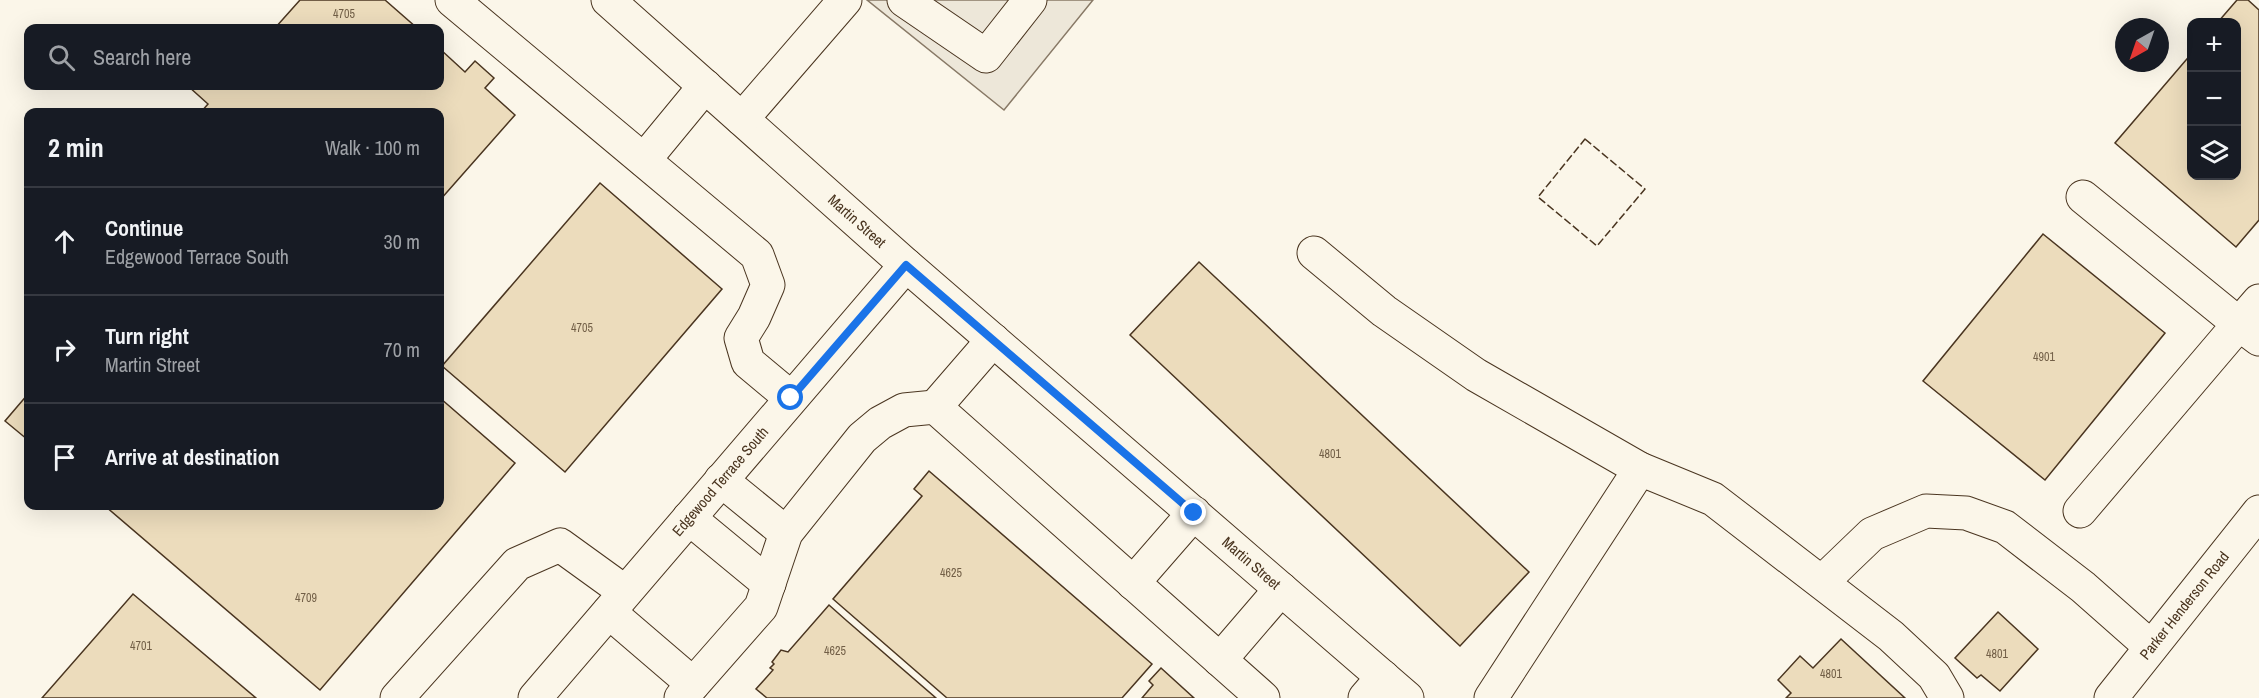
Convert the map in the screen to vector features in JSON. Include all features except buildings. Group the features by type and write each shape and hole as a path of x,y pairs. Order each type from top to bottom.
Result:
{"street":[{"path":"452,0 757,255 768,285 754,317 741,338 748,362 791,398"},
{"name":"Martin Street","path":"608,0 906,265 1281,589 1385,691"},
{"path":"742,119 845,0"},
{"path":"904,0 986,56 1030,0"},
{"path":"644,160 705,86"},
{"path":"2080,511 2252,321 2083,197"},
{"path":"1314,253 1384,311 1476,375 1640,469 1713,499 1891,636 1934,676 1947,698"},
{"name":"Edgewood Terrace South","path":"535,698 906,265"},
{"path":"397,698 517,564 560,545 617,602 687,691 760,607 786,533 862,438 880,423 904,410 935,407 993,340"},
{"path":"935,407 1263,698"},
{"path":"1491,698 1640,469"},
{"path":"721,480 786,533"},
{"path":"1822,582 1872,534 1926,511 1966,513 2005,527 2084,587 2151,647"},
{"path":"1133,582 1194,513"},
{"name":"Parker Henderson Road","path":"2111,698 2259,513"},
{"path":"689,518 769,584"},
{"path":"1220,660 1281,589"}],"shaded area":[{"path":"867,0 1093,0 1004,110"}],"fence":[{"path":"1585,139 1645,189 1597,246 1538,197 1585,139"}],"route":[{"path":"791,398 906,265 1194,513"}]}
